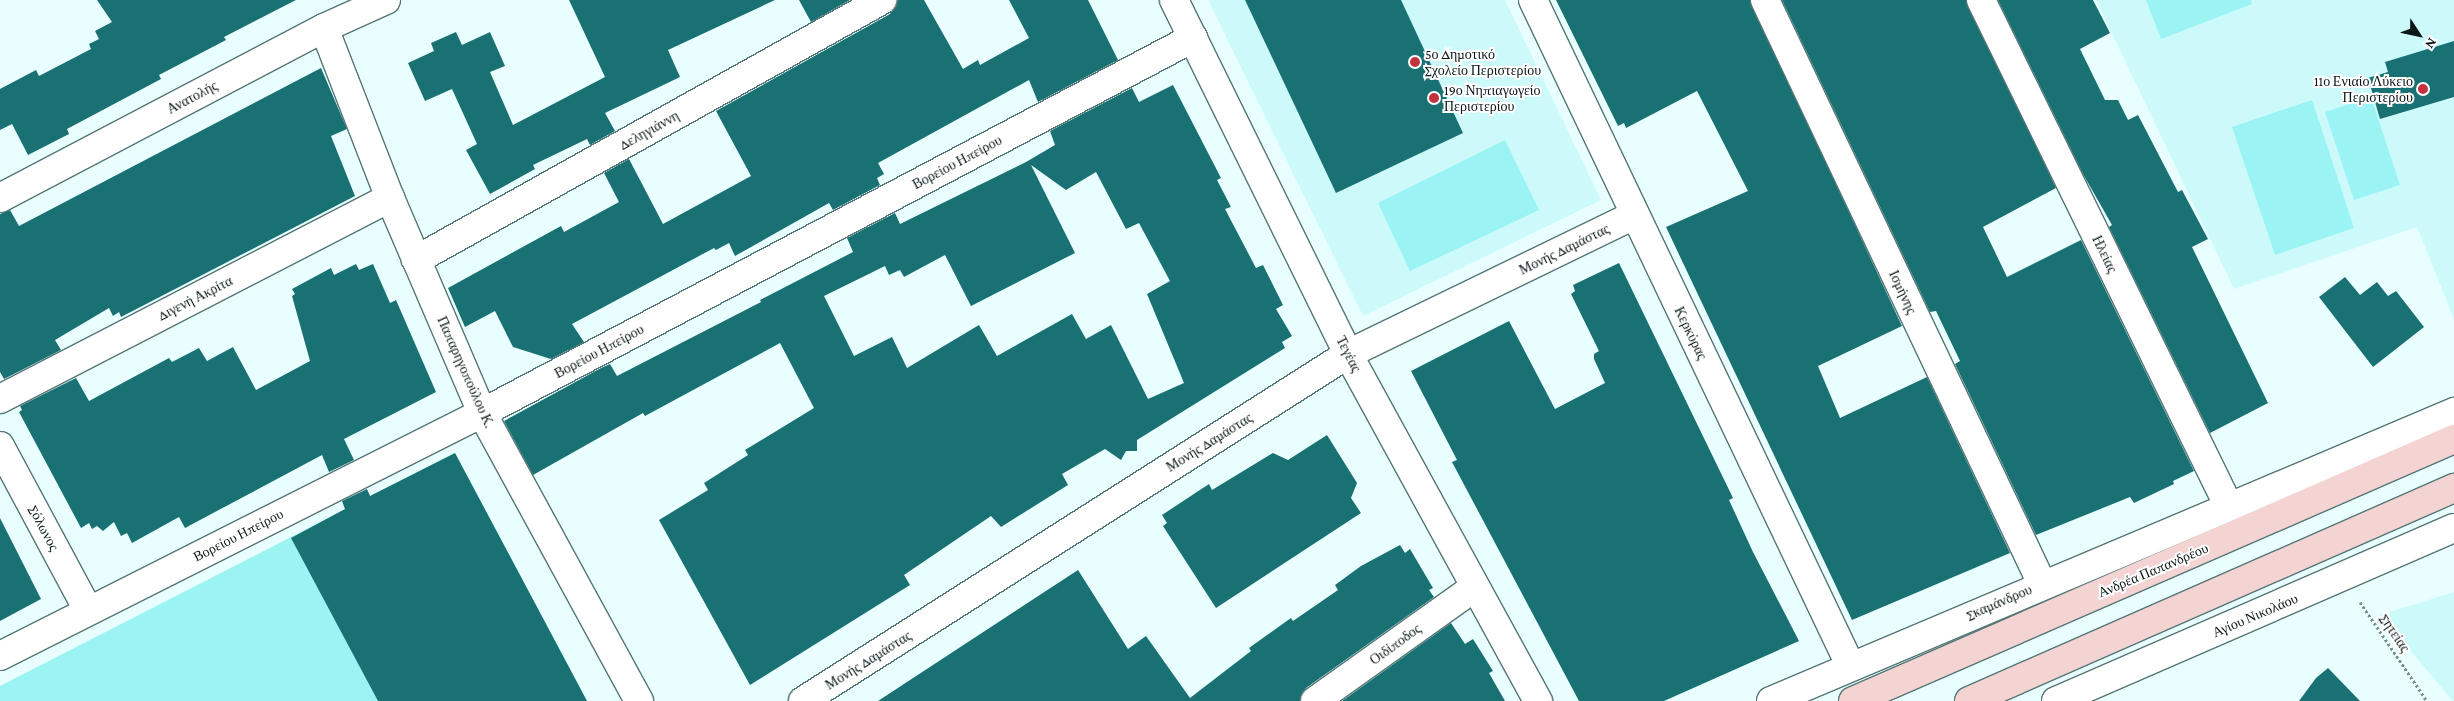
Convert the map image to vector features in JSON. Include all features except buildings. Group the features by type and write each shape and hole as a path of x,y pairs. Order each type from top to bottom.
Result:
{"main road":[{"name":"Ανδρέα Παπανδρέου","path":"1853,701 2454,439"},
{"path":"1969,701 2454,488"}],"street":[{"name":"Ανατολής","path":"0,198 335,16 386,0"},
{"name":"Δεληγιάννη","path":"416,260 882,0"},
{"name":"Τεγέας","path":"1174,0 1348,354 1538,701"},
{"name":"Κερκύρας","path":"1534,0 1634,215 1850,664"},
{"name":"Ισμήνης","path":"1765,0 2042,584"},
{"name":"Ηλείας","path":"1981,0 2229,507"},
{"name":"Παπαρηγοπούλου Κ.","path":"335,16 390,198 482,413 639,701"},
{"name":"Βορείου Ηπείρου","path":"0,656 482,413 1193,38"},
{"name":"Διγενή Ακρίτα","path":"0,399 390,198"},
{"name":"Μονής Δαμάστας","path":"802,701 1348,354 1634,215"},
{"name":"Σκαμάνδρου","path":"1771,701 1850,664 2454,412"},
{"name":"Σόλωνος","path":"0,446 88,610"},
{"name":"Αγίου Νικολάου","path":"2056,701 2454,528"},
{"name":"Οιδίποδος","path":"1315,701 1475,587"}],"path":[{"name":"Σητείας","path":"2344,577 2428,701"}],"shaded area":[{"path":"1208,0 1505,0 1601,200 1363,316"},
{"path":"2096,0 2454,0 2454,319 2417,227 2234,289"},
{"path":"2146,0 2251,0 2252,4 2161,39"},
{"path":"2371,97 2400,185 2354,200 2325,112"},
{"path":"2312,100 2354,228 2275,255 2232,127"},
{"path":"1505,140 1539,210 1410,271 1378,203"},
{"path":"455,453 587,701 0,701 0,686"},
{"path":"2454,592 2454,701 2453,701 2380,615"}],"place":[{"name":"5ο Δημοτικό Σχολείο Περιστερίου","path":"1415,62"},
{"name":"11ο Ενιαίο Λύκειο Περιστερίου","path":"2423,89"},
{"name":"19ο Νηπιαγωγείο Περιστερίου","path":"1434,98"}]}
